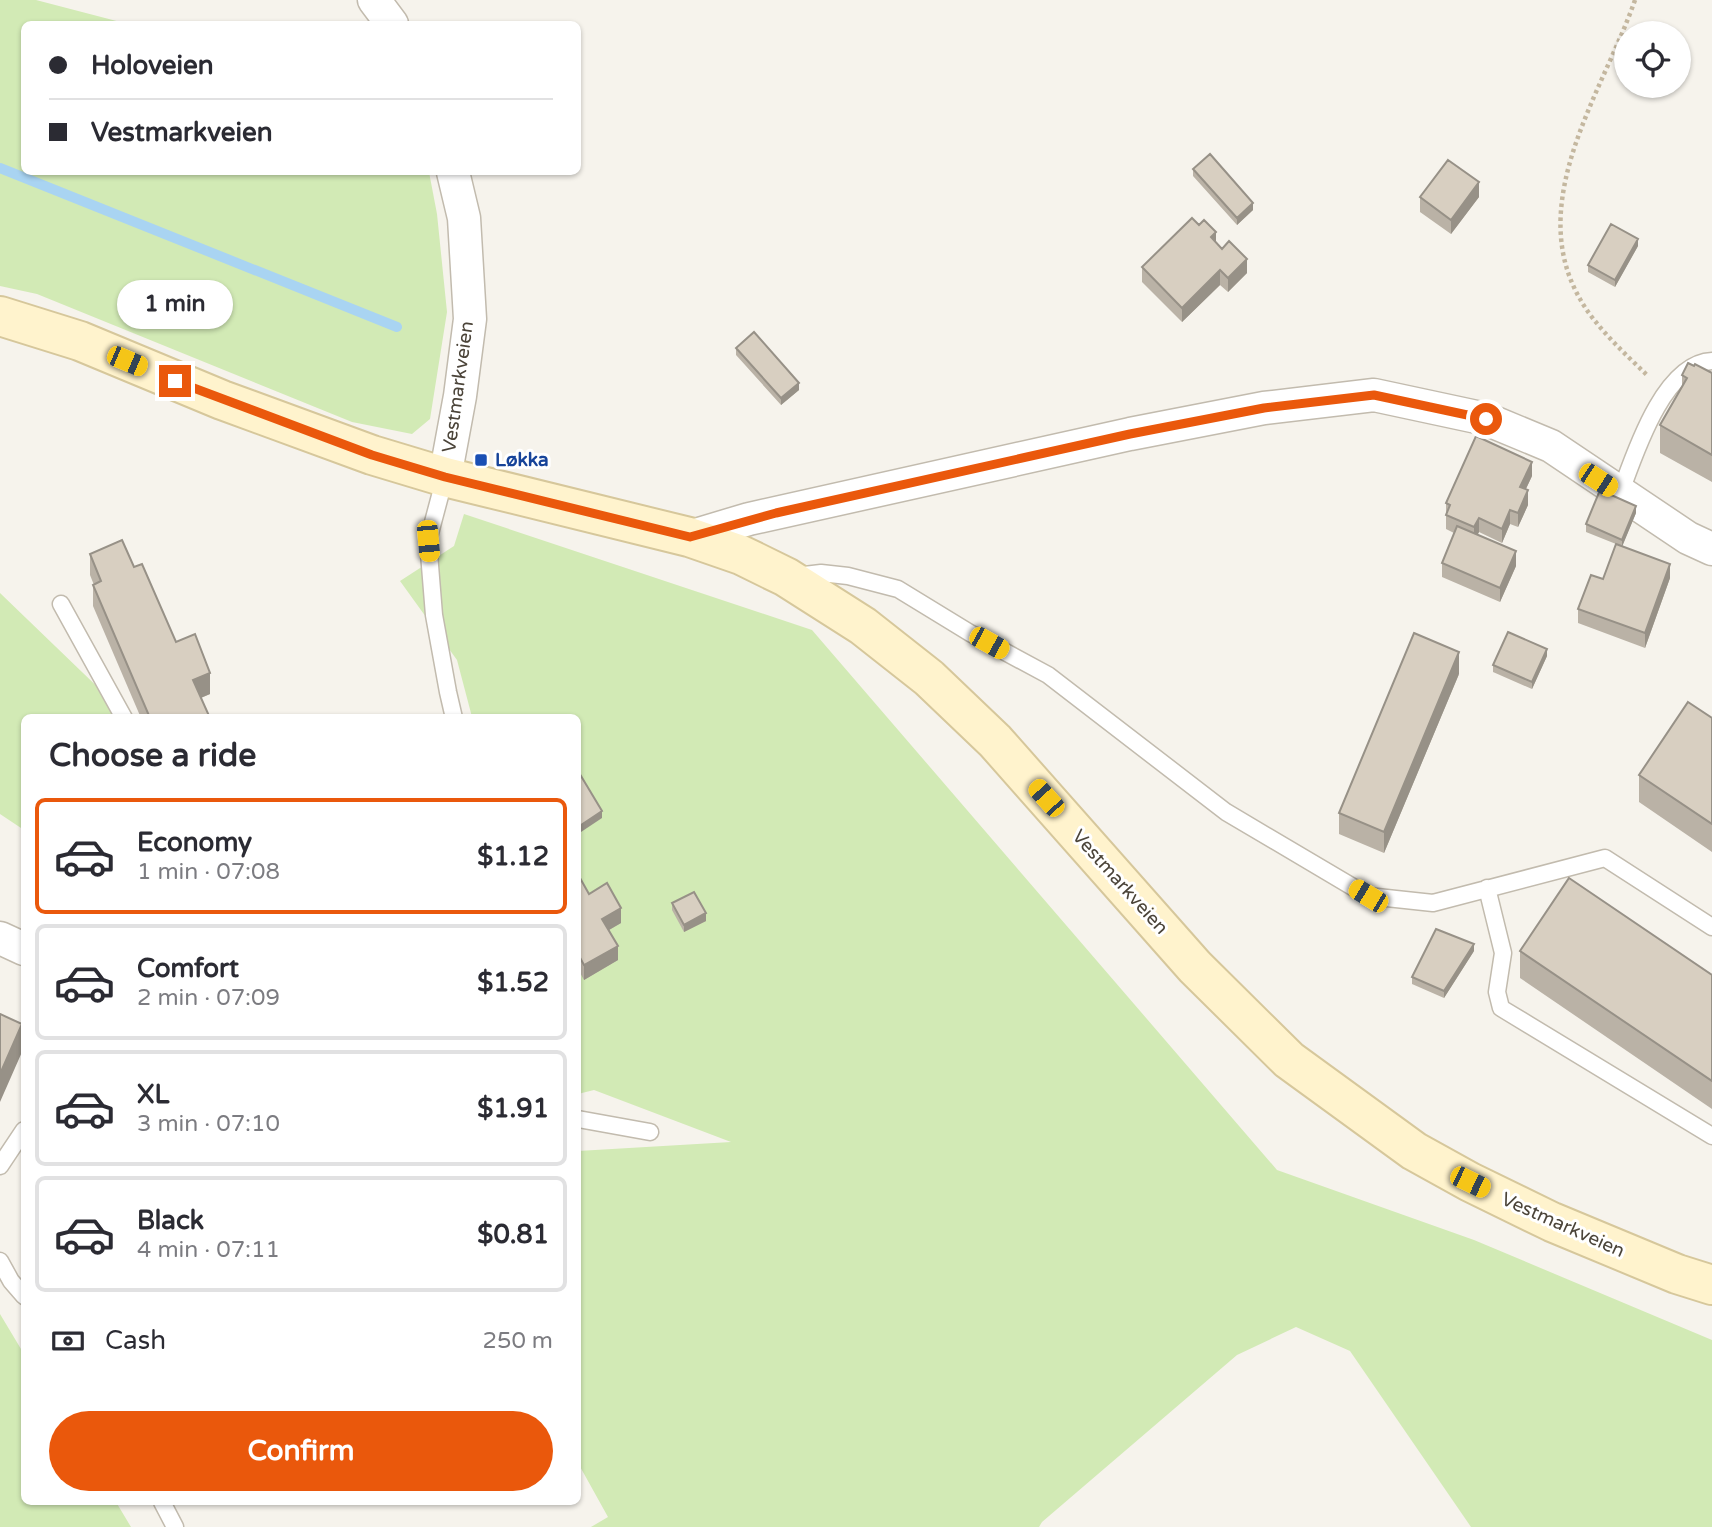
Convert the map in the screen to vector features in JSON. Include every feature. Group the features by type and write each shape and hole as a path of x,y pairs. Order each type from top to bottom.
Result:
{"street":[{"path":"374,0 390,21"},
{"name":"Vestmarkveien","path":"445,477 460,396 470,319 464,218 454,175"},
{"name":"Vestmarkveien","path":"0,316 80,341 222,400 372,455 445,477 690,537 741,555 786,577 874,635 929,678 986,732 1195,967 1289,1060 1414,1151 1470,1182 1552,1222 1677,1274 1712,1285"},
{"path":"690,537 749,519 1130,434 1264,408 1374,395 1486,419 1551,446 1688,538 1712,549"},
{"path":"0,938 21,948"}],"lane":[{"path":"1620,494 1642,434 1666,392 1688,369 1712,360"},
{"path":"445,477 428,541 434,615 453,714"},
{"path":"786,577 821,573 848,576 898,589 1048,675 1226,812 1368,896 1433,903 1605,858 1712,927"},
{"path":"61,604 122,714"},
{"path":"1487,888 1503,953 1497,992 1500,1008 1712,1136"},
{"path":"581,1120 650,1132"},
{"path":"0,1166 21,1134"},
{"path":"0,1261 10,1281 21,1293"},
{"path":"164,1505 175,1527"}],"path":[{"path":"1634,0 1577,141 1562,192 1560,234 1566,270 1581,300 1619,348 1666,392"}],"green space":[{"path":"0,0 36,0 116,21 21,21 21,175 430,175 437,214 447,312 430,419 412,434 352,422 37,294 0,286"},
{"path":"464,514 812,630 1277,1170 1474,1240 1712,1340 1712,1527 1471,1527 1350,1351 1296,1327 1237,1355 1039,1527 591,1527 608,1517 581,1468 581,1151 731,1142 594,1090 581,1093 581,714 471,714 457,660 400,581 454,546"},
{"path":"0,593 110,699 112,714 21,714 21,828 0,814"},
{"path":"0,1314 21,1349 21,1505 118,1505 131,1527 0,1527"}],"building":[{"path":"1210,154 1253,203 1237,218 1193,169"},
{"path":"1448,160 1479,182 1451,220 1420,197"},
{"path":"1192,218 1199,225 1204,220 1216,232 1211,237 1222,249 1229,241 1247,259 1228,278 1220,270 1182,308 1142,267"},
{"path":"1611,224 1638,239 1615,280 1588,265"},
{"path":"754,332 799,383 781,398 736,348"},
{"path":"1688,363 1712,373 1712,455 1660,425 1687,378 1682,375"},
{"path":"1476,436 1532,462 1520,487 1528,490 1518,513 1510,510 1502,529 1479,518 1474,527 1446,515 1450,505 1446,503"},
{"path":"1600,490 1636,506 1622,540 1586,524"},
{"path":"1457,526 1516,551 1500,588 1442,563"},
{"path":"122,540 134,567 142,564 176,642 195,634 210,673 193,680 208,714 148,714 93,585 101,581 90,554"},
{"path":"1616,544 1670,564 1645,633 1578,609 1591,575 1603,579"},
{"path":"1508,632 1547,649 1532,682 1493,665"},
{"path":"1414,633 1459,652 1384,832 1339,813"},
{"path":"1688,702 1712,718 1712,824 1639,775"},
{"path":"581,776 602,811 581,825"},
{"path":"1569,878 1712,975 1712,1081 1520,951"},
{"path":"581,880 589,894 607,883 621,908 602,919 618,946 584,965 581,960"},
{"path":"694,892 706,913 684,925 672,903"},
{"path":"1436,929 1474,944 1444,991 1412,977"},
{"path":"0,1014 21,1024 21,1026 0,1074"}],"waterway":[{"path":"0,168 397,327"}],"place":[{"name":"Løkka","path":"481,460"}],"route":[{"path":"175,381 372,455 445,477 690,537 749,519 1130,434 1264,408 1374,395 1486,419"}]}
